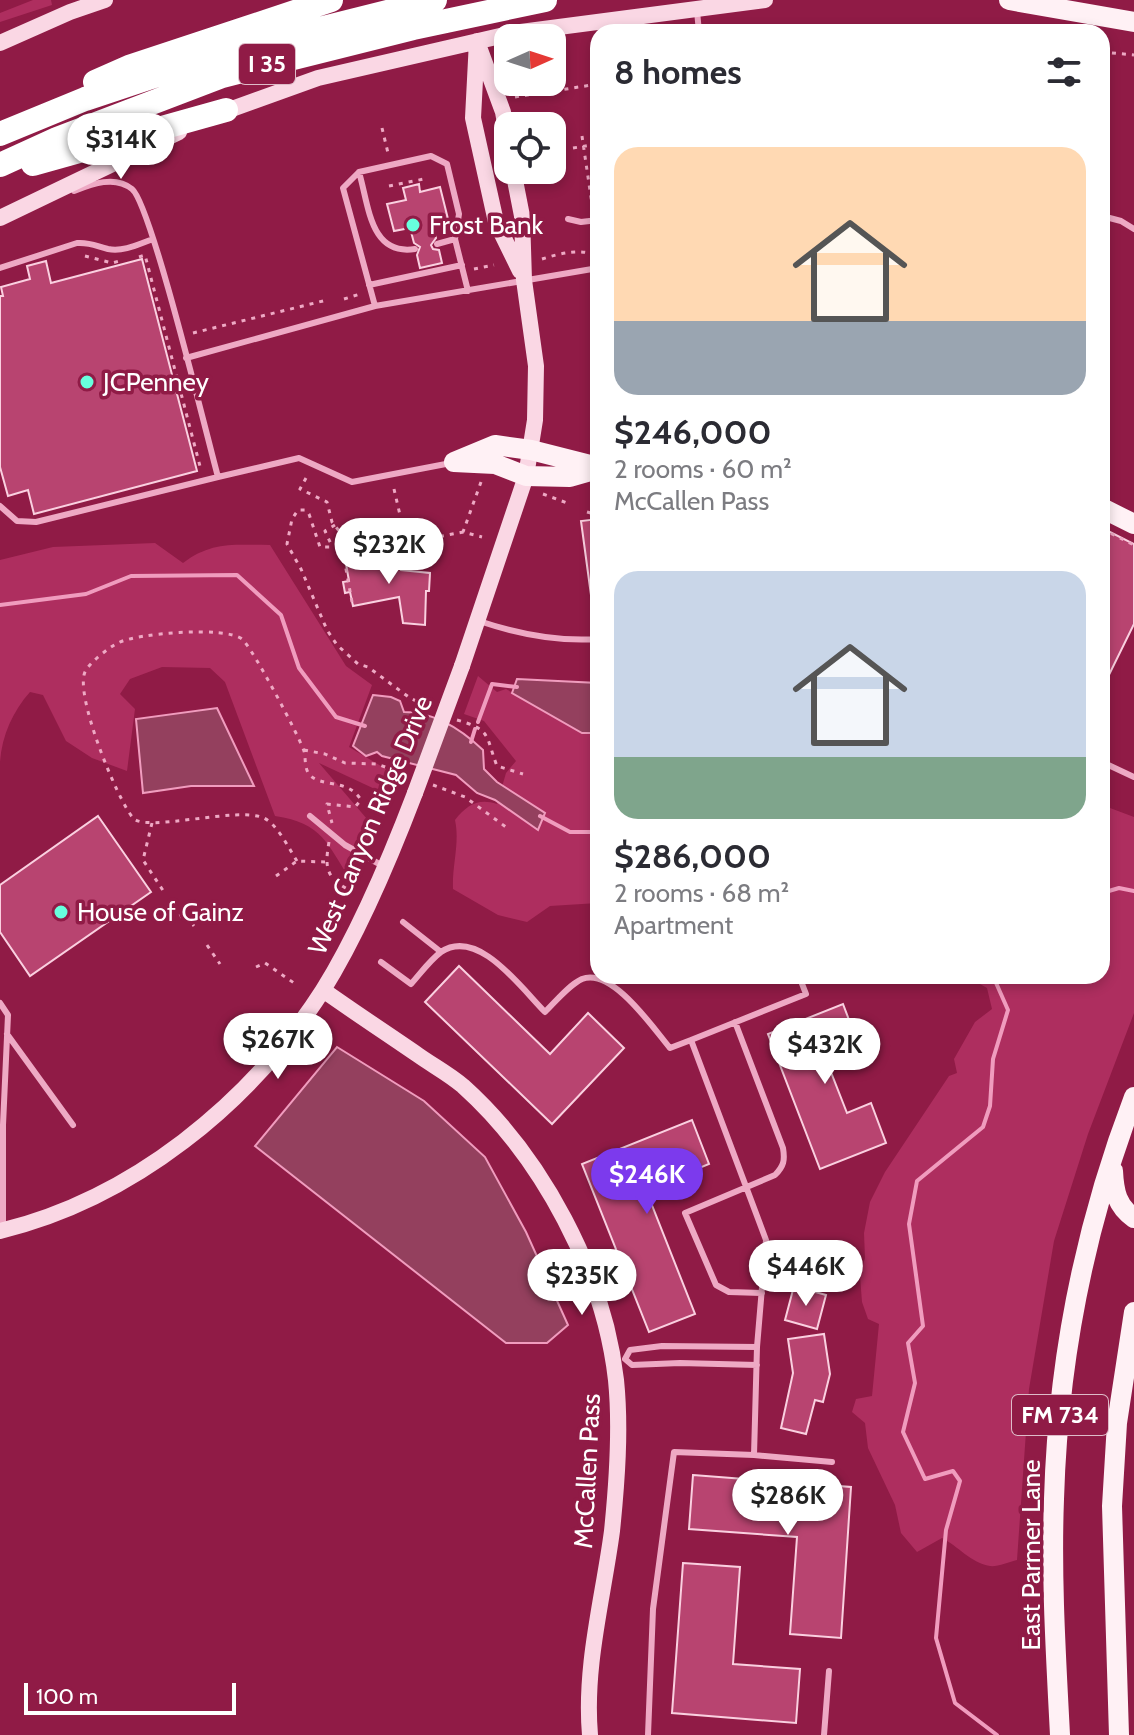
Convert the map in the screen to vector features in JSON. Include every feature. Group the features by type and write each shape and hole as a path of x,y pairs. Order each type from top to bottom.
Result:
{"highway":[{"path":"0,124 129,67 331,0"},
{"name":"I 35","path":"0,134 85,99 220,54 435,0"},
{"name":"I 35","path":"0,165 57,139 222,76 413,28 545,0"},
{"path":"0,175 226,110"}],"main road":[{"path":"1009,0 1134,22"},
{"path":"454,462 495,445 531,450 590,466"},
{"path":"454,462 495,464 526,476 570,477 590,471"},
{"path":"1110,512 1134,524"},
{"name":"East Parmer Lane","path":"1060,1735 1054,1580 1054,1499 1059,1419 1069,1337 1085,1253 1113,1151 1134,1097"},
{"path":"1113,1151 1115,1195 1134,1218"},
{"name":"FM 734","path":"1119,1735 1112,1506 1117,1423 1134,1312"}],"street":[{"path":"0,43 67,7 105,0"},
{"path":"0,219 226,110 318,78 513,33 765,0"},
{"path":"477,41 503,112"},
{"name":"West Canyon Ridge Drive","path":"477,41 473,118 496,222 524,280"},
{"name":"West Canyon Ridge Drive","path":"1,1231 66,1211 108,1191 212,1119 295,1031 340,961 415,793 479,621 526,476 535,420 536,366 524,280 522,216 516,184"},
{"name":"McCallen Pass","path":"323,990 462,1084 511,1137 560,1210 586,1265 604,1317 616,1380 617,1443 612,1530 590,1683 590,1735"}],"lane":[{"path":"697,7 698,24"},
{"path":"375,306 343,188 359,172 431,156 447,164 459,214 455,239 468,291"},
{"path":"359,172 376,234 388,247 401,251 415,249"},
{"path":"0,219 95,183 119,183 130,187 139,196 218,477"},
{"path":"1110,218 1134,229"},
{"path":"568,219 590,221"},
{"path":"0,268 77,243 90,242 110,250 126,249 153,239"},
{"path":"437,244 455,239"},
{"path":"369,285 462,265"},
{"path":"186,358 375,306 590,269"},
{"path":"0,506 17,521 36,522 299,458 352,482 454,462"},
{"path":"479,621 527,635 590,640"},
{"path":"1110,766 1134,777"},
{"path":"310,816 345,845 383,866"},
{"path":"403,922 441,952"},
{"path":"381,962 411,984 441,952 459,945 473,947 487,954 545,1012 578,980 590,977"},
{"path":"611,984 670,1048 806,994 802,984"},
{"path":"0,1003 8,1015 1,1231"},
{"path":"735,1022 785,1159 775,1175 685,1213 716,1285 729,1292 762,1293"},
{"path":"7,1034 73,1125"},
{"path":"691,1040 766,1240 757,1347 754,1455"},
{"path":"757,1347 662,1346 630,1350 625,1359 632,1365 757,1365"},
{"path":"648,1735 653,1609 674,1452 832,1462"},
{"path":"824,1735 829,1671"}],"path":[{"path":"1110,53 1134,55"},
{"path":"515,97 590,85"},
{"path":"382,128 388,153"},
{"path":"582,136 590,191"},
{"path":"573,148 590,146"},
{"path":"389,186 424,179"},
{"path":"542,259 563,253 590,251"},
{"path":"145,255 201,472"},
{"path":"474,269 494,265"},
{"path":"344,299 360,294"},
{"path":"193,333 327,300"},
{"path":"306,478 300,489 327,502 335,525 347,541 367,550 463,532 482,537"},
{"path":"463,532 481,482"},
{"path":"394,489 400,515"},
{"path":"543,494 567,503"},
{"path":"335,525 325,531 330,547 320,547 309,514 298,510 292,519 287,539 327,630 337,645 358,664 368,667 410,698 443,714"},
{"path":"404,532 408,571"},
{"path":"1110,533 1134,545"},
{"path":"347,541 342,547 352,602"},
{"path":"297,861 264,818 216,816 152,823 139,823 133,818 115,786 87,709 82,679 86,670 118,642 180,632 233,633 245,641 304,750 306,771 313,778 342,785 357,793 361,800 355,807 327,804 333,821 325,862 335,883 353,892"},
{"path":"454,719 482,728 492,744 497,766 523,774"},
{"path":"152,823 143,860 166,895"},
{"path":"276,876 297,861 325,862"},
{"path":"180,914 194,926"},
{"path":"207,945 220,964"},
{"path":"256,967 265,963 272,965 294,983"}],"shaded area":[{"path":"33,0 51,0 52,5 0,22 0,13"},
{"path":"155,543 183,563 214,548 270,545 346,666 372,685 349,747 391,772 377,790 319,763 373,826 351,881 329,846 314,830 291,819 275,816 225,682 210,668 162,667 130,679 120,694 135,709 127,771 92,758 66,741 43,695 30,692 9,724 0,762 0,560 53,547"},
{"path":"478,676 497,692 506,689 582,733 590,733 590,904 550,906 527,922 498,915 453,889 457,837 455,820 473,804 497,804 506,773 516,761 484,721 464,714"},
{"path":"517,679 590,683 590,733 582,733 512,693"},
{"path":"373,695 400,701 404,712 437,719 475,743 483,750 484,769 497,782 545,813 538,830 495,800 477,793 456,775 382,756 377,752 366,756 353,746"},
{"path":"217,708 254,786 191,786 143,793 136,719"},
{"path":"1110,808 1134,817 1134,1013 1088,1134 1054,1241 1029,1389 1017,1560 996,1566 971,1558 942,1538 917,1552 901,1533 895,1505 868,1448 865,1423 852,1412 856,1399 872,1396 879,1324 868,1319 862,1302 860,1276 865,1258 864,1233 870,1202 885,1172 949,1076 957,1073 954,1059 975,1022 992,1009 987,988 980,984 1110,984"},
{"path":"337,1047 424,1101 485,1157 526,1232 568,1325 547,1343 506,1343 255,1146"}],"building":[{"name":"Frost Bank","path":"419,184 420,192 440,187 448,219 432,223 436,238 431,245 439,250 442,263 420,268 417,255 420,247 414,243 410,228 394,231 387,204 406,200 403,188"},
{"name":"JCPenney","path":"142,259 197,471 34,514 28,490 8,496 0,467 1,287 30,279 27,266 46,261 51,283"},
{"path":"590,520 590,588 581,521"},
{"path":"1110,532 1134,544 1134,624 1110,673"},
{"path":"397,552 401,570 430,573 425,625 403,623 399,597 353,606 350,592 345,593 343,582 349,581 346,564"},
{"name":"House of Gainz","path":"98,816 151,892 30,976 0,932 0,885"},
{"path":"459,966 550,1054 588,1013 624,1048 552,1124 425,1002"},
{"path":"843,1004 860,1049 827,1062 847,1113 871,1103 886,1143 820,1169 768,1034"},
{"path":"692,1120 709,1164 646,1190 695,1314 649,1332 582,1164"},
{"path":"794,1286 826,1295 817,1329 785,1320"},
{"path":"824,1334 830,1374 823,1402 815,1400 806,1434 781,1428 793,1373 788,1339"},
{"path":"693,1475 851,1487 841,1638 790,1634 797,1537 689,1529"},
{"path":"683,1563 740,1567 733,1664 800,1669 796,1723 672,1713"}],"waterway":[{"path":"0,605 86,594 131,576 237,575 281,615 299,668 336,717 365,726"},
{"path":"478,722 492,684 517,687"},
{"path":"471,742 475,729"},
{"path":"540,816 570,832 590,832"},
{"path":"1110,891 1119,888 1134,891"},
{"path":"997,984 1008,1010 993,1059 990,1106 983,1127 917,1181 909,1224 923,1326 908,1343 915,1383 903,1432 925,1479 953,1471 960,1481 946,1530 936,1638 955,1703 997,1735"}],"place":[{"name":"Frost Bank","path":"413,225"},
{"name":"JCPenney","path":"87,382"},
{"name":"House of Gainz","path":"61,912"}]}
